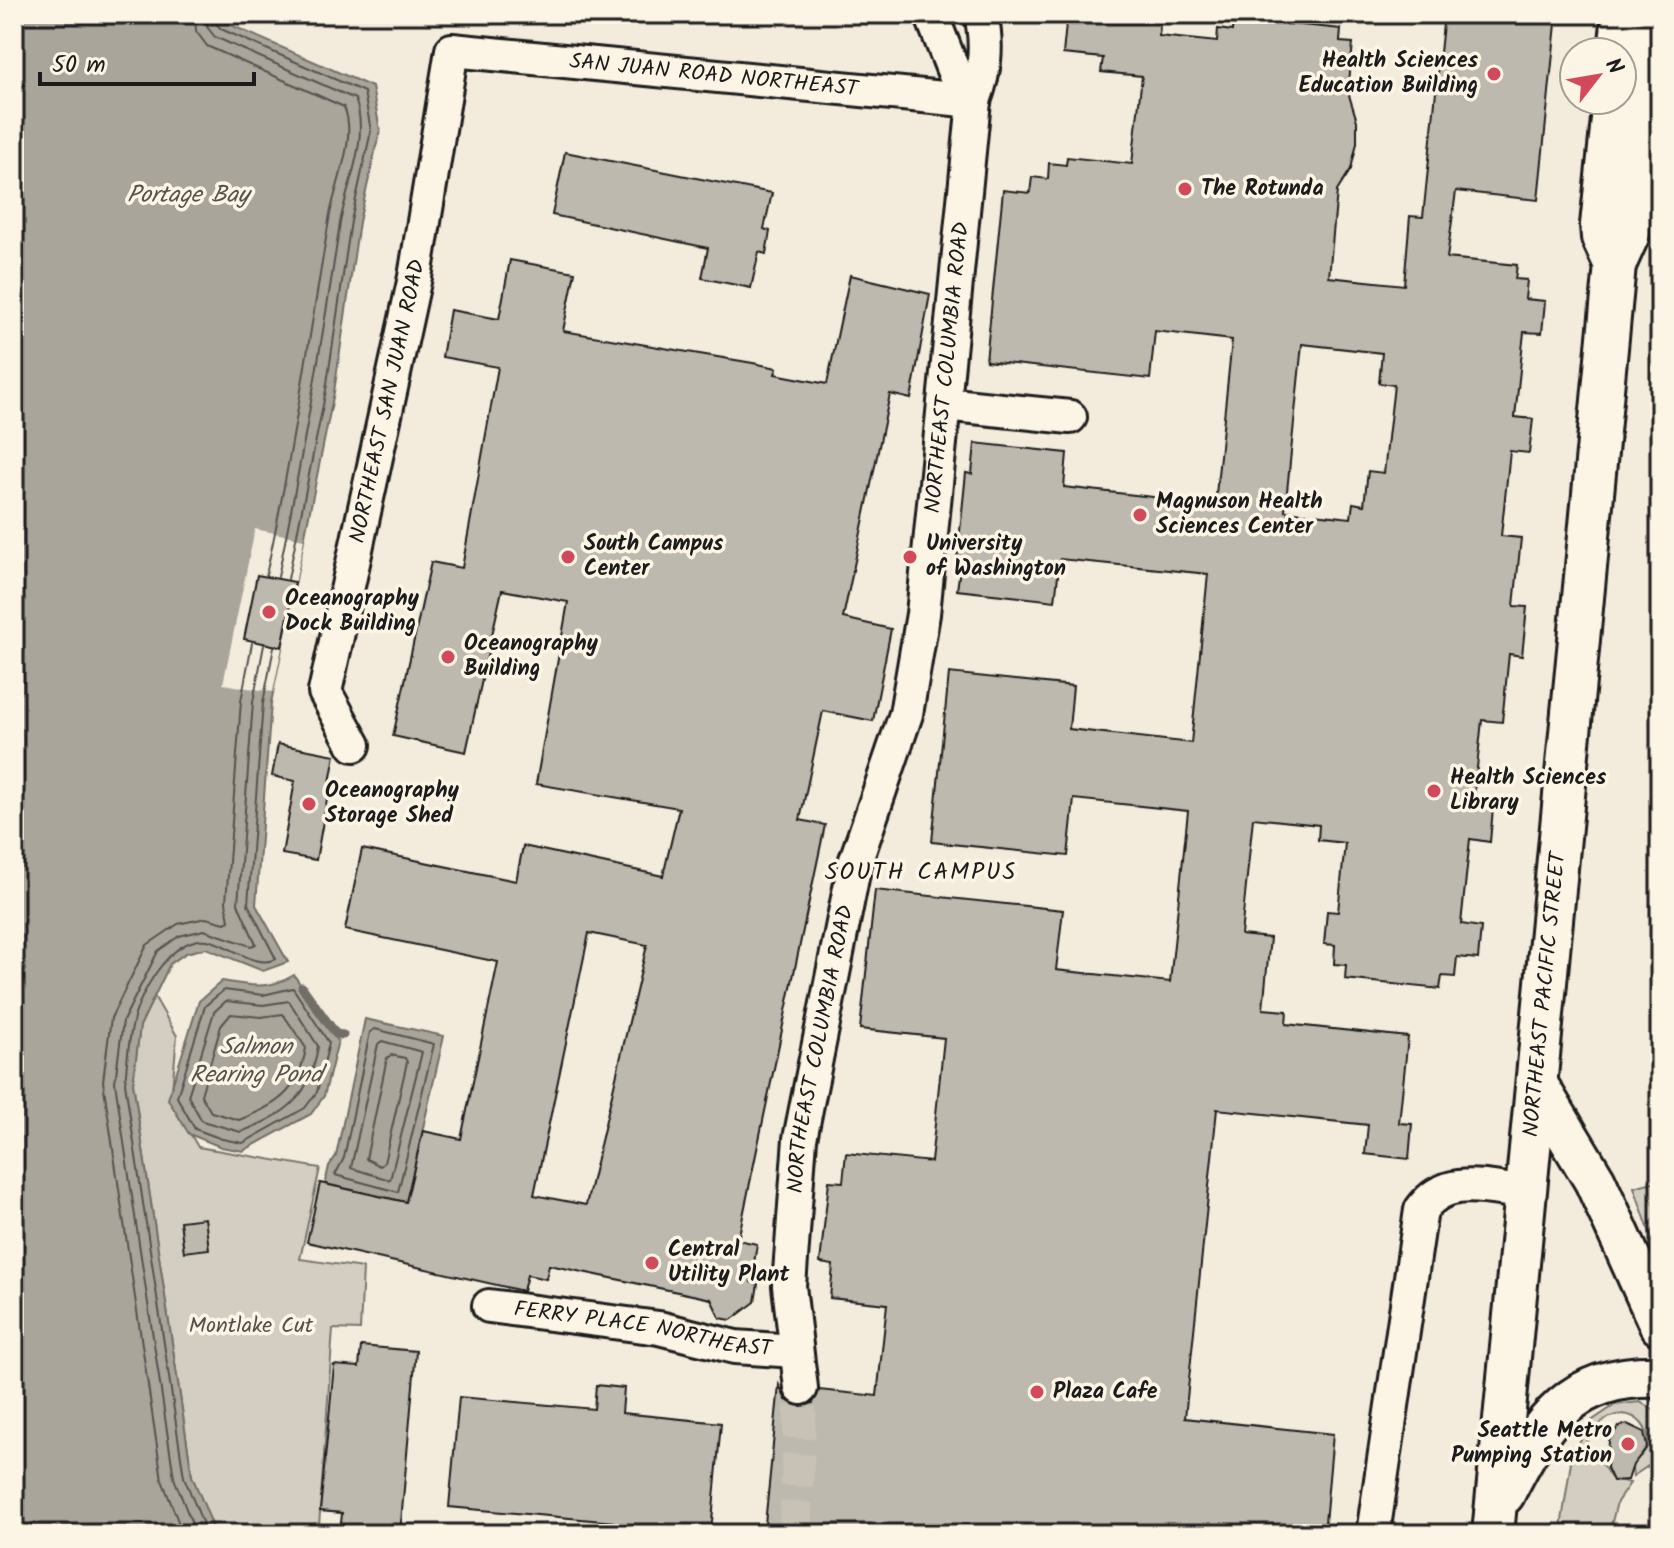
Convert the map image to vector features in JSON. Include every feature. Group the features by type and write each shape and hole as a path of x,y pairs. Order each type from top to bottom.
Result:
{"main road":[{"path":"1621,36 1623,14"},
{"name":"NORTHEAST PACIFIC STREET","path":"1494,1523 1615,265 1629,234 1652,14"},
{"name":"NORTHEAST PACIFIC STREET","path":"1612,116 1601,225 1602,237 1615,265"},
{"path":"1538,1086 1595,1181 1660,1325"},
{"path":"1494,1523 1525,1453 1562,1404 1600,1383 1635,1376 1660,1377"}],"street":[{"path":"931,14 957,80 974,101"},
{"name":"NORTHEAST COLUMBIA ROAD","path":"801,1388 789,1266 805,1104 855,863 906,714 923,614 974,101 986,55 981,14"},
{"name":"SAN JUAN ROAD NORTHEAST","path":"452,50 974,101"},
{"name":"NORTHEAST SAN JUAN ROAD","path":"354,745 325,692 415,277 452,50"},
{"path":"944,404 1070,417"},
{"path":"1373,1534 1421,1210 1427,1200 1447,1187 1528,1193"},
{"name":"FERRY PLACE NORTHEAST","path":"489,1306 659,1328 735,1347 796,1351"}],"green space":[{"name":"Montlake Cut","path":"154,996 177,1036 171,1101 198,1147 320,1168 300,1259 363,1268 360,1330 333,1329 319,1526 414,1534 17,1534 192,1476 133,1083 140,1026"},
{"path":"1660,1180 1660,1255 1658,1256 1634,1187"},
{"path":"1640,1402 1660,1413 1660,1458 1633,1476 1631,1462 1642,1454 1647,1444 1647,1434 1642,1424 1622,1414 1609,1417 1596,1428 1590,1422 1615,1405"},
{"path":"1583,1435 1611,1478 1630,1483 1617,1502 1609,1534 1560,1534 1572,1455"}],"water":[{"name":"Portage Bay","path":"14,14 225,14 224,22 372,87 380,130 359,222 334,392 271,703 256,905 288,962 263,971 206,948 186,953 170,964 140,1026 133,1083 192,1476 216,1534 14,1534"},
{"name":"Salmon Rearing Pond","path":"294,975 338,1041 324,1096 311,1114 243,1151 221,1147 189,1134 168,1099 199,1001 222,981 268,985"},
{"path":"365,1019 444,1036 406,1202 325,1184 329,1166 336,1156"}],"pier":[{"path":"255,529 304,539 273,692 223,684"}],"building":[{"path":"1067,14 1161,14 1159,36 1217,42 1218,29 1232,31 1233,18 1341,29 1340,42 1353,43 1348,92 1357,121 1357,143 1351,169 1337,191 1329,277 1404,285 1410,216 1423,217 1444,14 1557,14 1538,200 1456,191 1447,258 1517,265 1515,279 1527,280 1525,299 1545,301 1542,333 1524,332 1515,417 1533,419 1529,453 1510,451 1501,536 1521,538 1514,606 1527,607 1522,656 1509,654 1502,722 1482,720 1473,806 1493,808 1490,842 1470,839 1461,924 1481,927 1478,959 1457,957 1455,977 1442,976 1440,989 1345,979 1346,965 1334,964 1335,945 1324,944 1327,911 1338,912 1345,843 1318,840 1319,825 1253,818 1241,935 1270,938 1263,1009 1287,1011 1286,1024 1408,1037 1399,1123 1412,1124 1409,1159 1365,1154 1368,1125 1217,1109 1185,1418 1333,1434 1324,1534 764,1534 779,1385 786,1400 802,1407 813,1403 819,1390 877,1396 887,1304 830,1298 833,1265 820,1263 829,1181 843,1182 846,1153 931,1162 944,1038 860,1029 875,890 1063,910 1056,970 1170,982 1188,811 1074,799 1068,856 932,842 949,673 1073,686 1069,729 1191,743 1208,574 1060,559 1055,601 957,590 966,473 972,474 975,443 1067,453 1064,487 1215,504 1232,340 1155,331 1150,379 986,361 1003,190 1030,193 1032,177 1048,179 1049,163 1066,165 1067,157 1132,164 1142,76 1101,72 1103,58 1063,54","holes":["1302,344 1382,353 1379,383 1394,385 1384,473 1368,471 1364,505 1353,503 1351,518 1285,511"]},
{"path":"565,152 772,193 764,229 770,231 766,254 759,252 751,288 702,278 708,248 552,215"},
{"path":"510,260 575,272 563,331 753,363 777,368 775,374 827,384 850,275 930,294 911,399 890,394 843,618 891,629 873,721 823,711 800,820 825,825 738,1240 757,1244 751,1282 758,1284 755,1302 731,1320 720,1318 711,1299 549,1265 546,1279 527,1275 523,1291 307,1242 320,1183 406,1202 423,1131 461,1139 498,962 345,930 362,849 516,881 523,846 663,876 679,808 536,784 568,602 502,590 466,752 393,736 431,562 462,568 498,367 442,357 450,310 499,319","holes":["589,933 647,945 586,1205 534,1195"]},
{"name":"Oceanography Dock Building","path":"257,575 295,582 282,647 244,639"},
{"name":"Oceanography Storage Shed","path":"278,744 335,755 316,860 282,854 295,781 272,776"},
{"path":"205,1218 209,1249 184,1252 180,1221"},
{"path":"361,1346 416,1351 400,1534 340,1534 342,1513 320,1511 334,1365 359,1367"},
{"path":"596,1385 624,1388 622,1413 721,1423 711,1532 669,1528 668,1534 611,1534 613,1522 449,1507 459,1397 594,1409"},
{"name":"Seattle Metro Pumping Station","path":"1627,1424 1644,1432 1647,1447 1633,1465 1628,1480 1613,1481 1607,1468 1609,1441 1618,1427"}],"waterway":[{"path":"302,987 336,1034 343,1035"}],"tunnel":[{"path":"795,1534 801,1388"}],"place":[{"name":"Health Sciences Education Building","path":"1494,74"},
{"name":"The Rotunda","path":"1185,189"},
{"name":"Magnuson Health Sciences Center","path":"1140,515"},
{"name":"South Campus Center","path":"568,557"},
{"name":"University of Washington","path":"910,557"},
{"name":"Oceanography Dock Building","path":"269,612"},
{"name":"Oceanography Building","path":"448,657"},
{"name":"Health Sciences Library","path":"1434,791"},
{"name":"Oceanography Storage Shed","path":"309,804"},
{"name":"Central Utility Plant","path":"652,1263"},
{"name":"Plaza Cafe","path":"1037,1392"},
{"name":"Seattle Metro Pumping Station","path":"1628,1444"}],"district":[{"name":"SOUTH CAMPUS","path":"921,872"}]}
